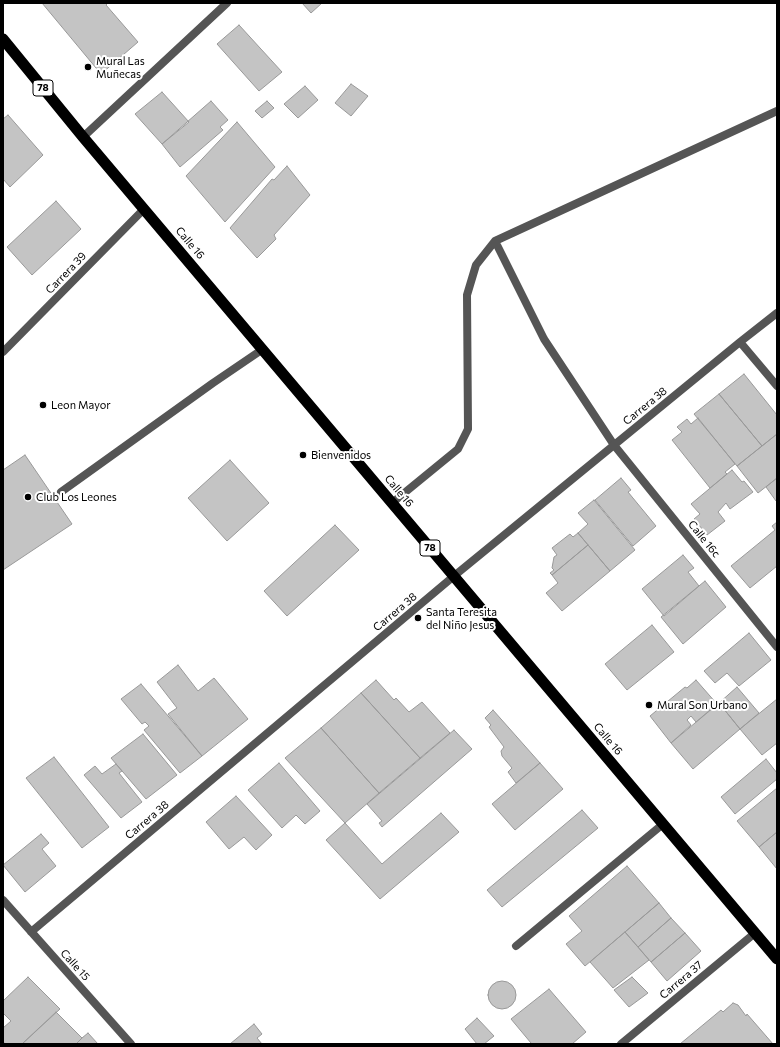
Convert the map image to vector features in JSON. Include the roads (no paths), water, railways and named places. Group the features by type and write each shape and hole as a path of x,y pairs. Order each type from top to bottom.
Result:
{"highway":[{"name":"Calle 16","path":"3,39 83,137 777,959"}],"street":[{"path":"83,137 227,3"},
{"path":"392,503 458,449 468,429 467,295 476,265 495,241 777,111"},
{"name":"Carrera 39","path":"3,352 144,209"},
{"name":"Calle 16c","path":"495,241 544,339 614,445 777,647"},
{"name":"Carrera 38","path":"31,932 454,576 777,313"},
{"path":"740,342 777,386"},
{"path":"61,492 263,349"},
{"path":"516,946 663,824"},
{"name":"Calle 15","path":"3,900 131,1044"},
{"name":"Carrera 37","path":"621,1044 755,933"}],"place":[{"name":"Mural Las Muñecas","path":"88,67"},
{"name":"Leon Mayor","path":"43,405"},
{"name":"Bienvenidos","path":"303,455"},
{"name":"Club Los Leones","path":"28,497"},
{"name":"Santa Teresita del Niño Jesus","path":"418,618"},
{"name":"Mural Son Urbano","path":"649,705"}]}
